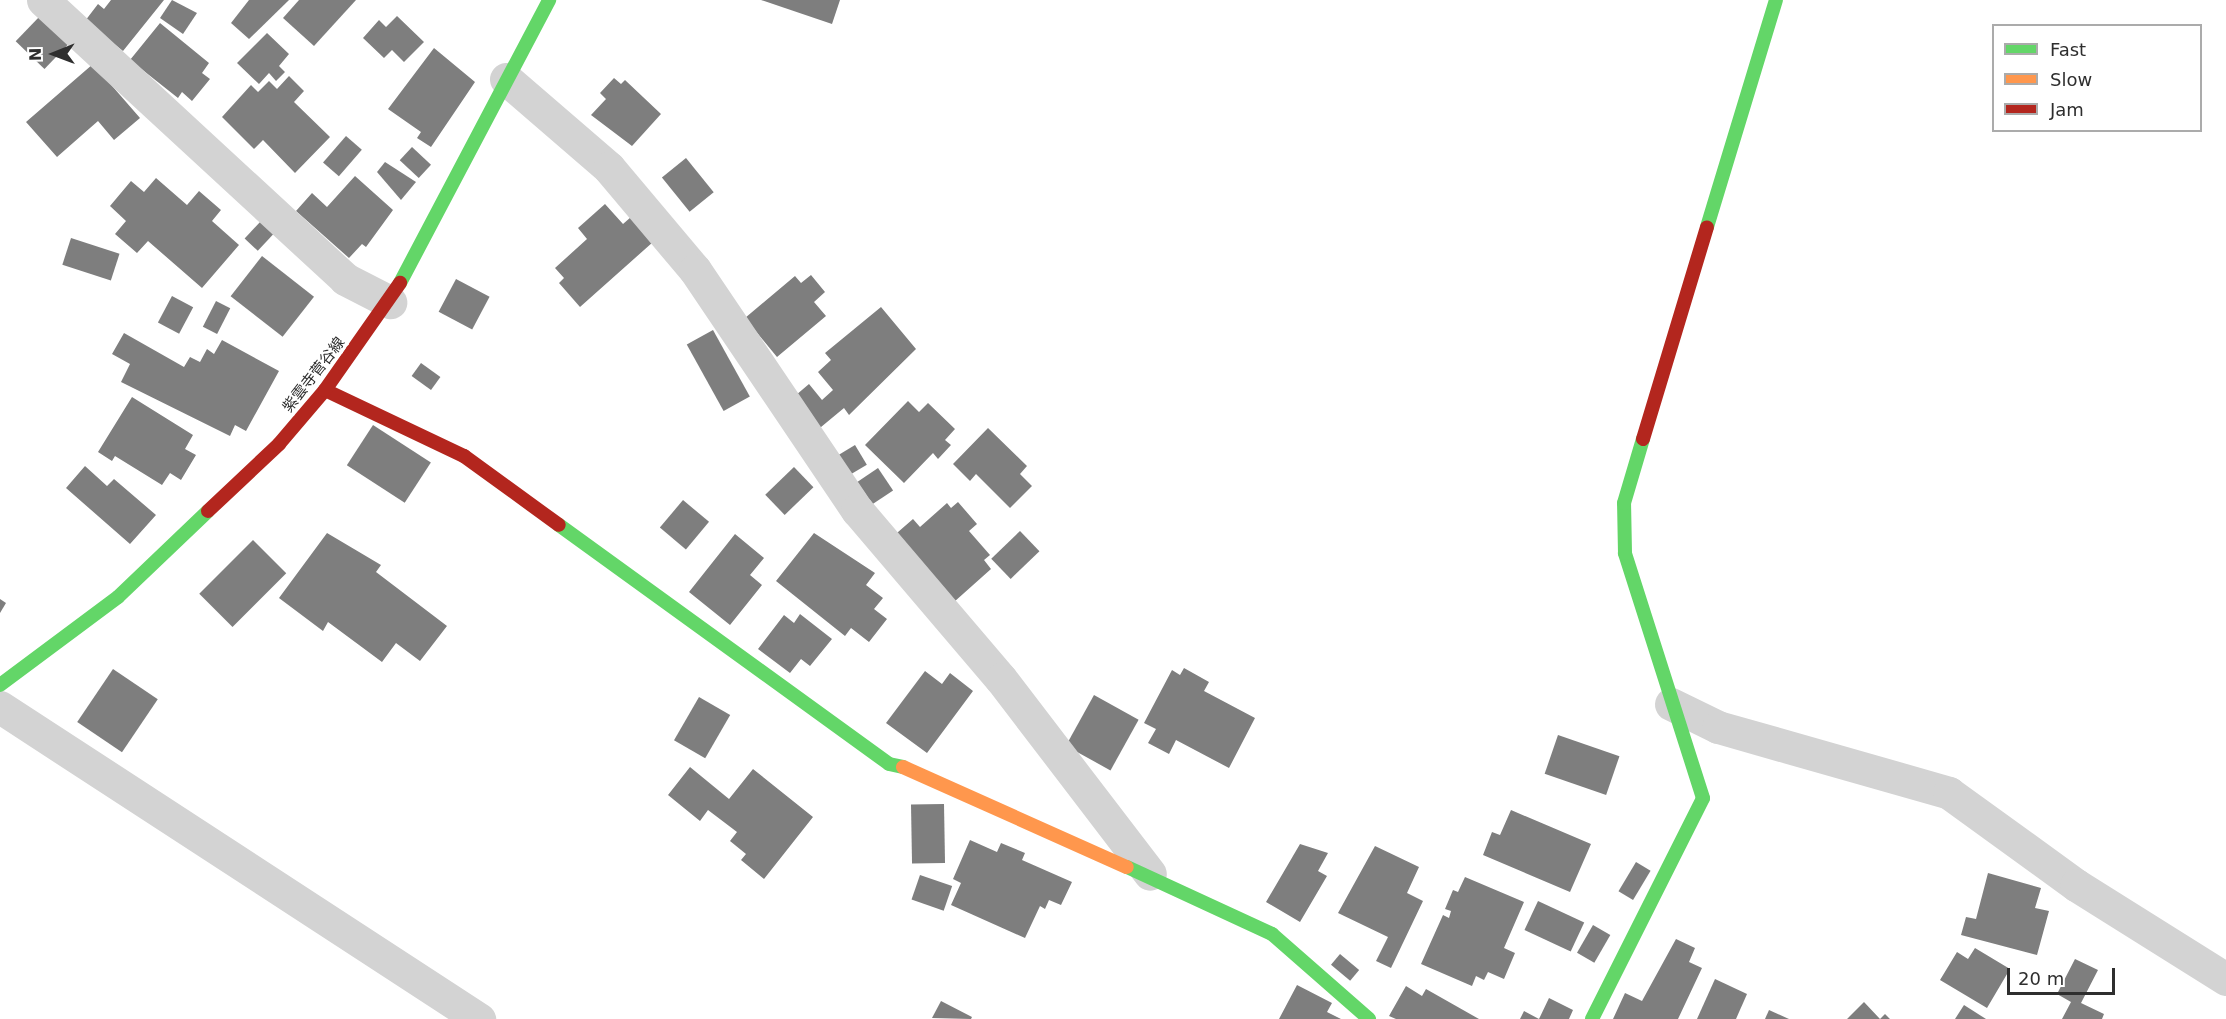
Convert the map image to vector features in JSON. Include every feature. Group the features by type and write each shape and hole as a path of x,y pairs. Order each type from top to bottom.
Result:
{"street":[{"path":"43,0 345,279 390,302"},
{"name":"紫雲寺菅谷線","path":"0,685 118,597 279,444 325,390 390,302 549,0"},
{"path":"1592,1019 1703,798 1671,704 1625,554 1624,503 1776,0"},
{"path":"506,79 609,168 695,270 857,510 1001,679 1150,874"},
{"path":"325,390 464,456 889,764 921,771 1150,874 1272,934 1336,985 1369,1019"},
{"path":"1671,704 1718,727 1949,793 2076,885 2226,980"},
{"path":"0,707 479,1019"}],"building":[{"path":"111,0 164,0 123,51 85,21 98,4 104,9"},
{"path":"172,0 197,13 183,34 160,18"},
{"path":"249,0 289,0 249,39 231,23"},
{"path":"299,0 356,0 314,46 283,18"},
{"path":"761,0 840,0 832,24"},
{"path":"40,16 69,44 44,69 16,41"},
{"path":"397,16 424,42 404,62 392,50 384,58 363,38 379,20 386,27"},
{"path":"160,23 209,63 202,73 210,79 192,101 182,92 178,98 130,60"},
{"path":"267,33 289,54 279,66 285,72 276,81 269,73 259,84 237,63"},
{"path":"434,48 475,82 431,147 417,138 421,132 388,109"},
{"path":"93,64 140,118 114,140 98,121 57,157 26,122"},
{"path":"289,76 304,91 294,102 330,137 295,173 263,140 254,149 222,117 251,85 258,92 269,81 277,89"},
{"path":"614,78 621,84 625,80 661,114 632,146 591,115 606,99 600,93"},
{"path":"346,136 362,150 339,176 323,162"},
{"path":"412,147 431,165 419,178 400,160"},
{"path":"686,158 714,192 690,212 662,178"},
{"path":"385,162 416,182 401,200 377,172"},
{"path":"355,176 393,210 366,247 362,244 349,258 296,211 312,193 327,207"},
{"path":"156,178 187,205 199,191 221,210 212,221 239,245 202,288 148,241 137,253 115,234 126,221 110,206 131,181 144,192"},
{"path":"605,204 623,224 631,217 653,242 580,307 559,283 564,278 555,268 587,239 578,228"},
{"path":"261,221 274,233 258,251 245,239"},
{"path":"71,238 120,254 111,280 62,265"},
{"path":"262,256 314,297 283,337 231,296"},
{"path":"811,275 825,292 814,302 826,316 777,357 745,318 795,276 801,283"},
{"path":"456,279 490,297 472,330 439,312"},
{"path":"172,296 193,307 179,334 158,322"},
{"path":"216,301 230,308 217,334 203,327"},
{"path":"881,307 916,349 849,415 844,408 815,432 789,401 809,384 822,400 833,390 818,372 831,360 825,353"},
{"path":"713,330 750,396 724,411 687,345"},
{"path":"124,333 184,367 190,357 200,362 207,349 214,354 222,340 279,371 246,431 235,425 230,436 121,382 130,364 112,354"},
{"path":"421,363 440,377 431,390 412,376"},
{"path":"132,397 193,435 185,449 196,455 181,480 170,473 162,485 115,456 112,461 98,452"},
{"path":"908,401 919,412 928,403 955,429 945,440 951,445 938,459 933,453 904,483 865,445"},
{"path":"373,425 431,463 405,503 347,465"},
{"path":"988,428 1027,466 1020,474 1032,486 1010,508 976,474 970,481 953,464"},
{"path":"855,445 867,465 845,478 833,458"},
{"path":"85,466 107,486 114,479 156,515 130,544 66,488"},
{"path":"794,467 813,487 785,515 765,495"},
{"path":"878,468 893,490 872,504 857,482"},
{"path":"683,500 709,522 686,549 660,528"},
{"path":"958,502 977,524 969,531 990,555 984,560 991,569 954,602 890,539 913,519 920,527 947,503 951,508"},
{"path":"1020,531 1039,551 1011,579 991,559"},
{"path":"327,533 381,565 376,572 447,626 420,661 396,643 382,662 328,622 323,631 279,598"},
{"path":"814,533 875,573 866,585 883,598 874,609 887,619 869,642 851,628 845,636 776,581"},
{"path":"735,534 764,558 750,575 762,585 730,625 689,592"},
{"path":"253,540 286,573 232,627 199,594"},
{"path":"0,599 6,603 0,613"},
{"path":"800,614 832,639 810,666 801,659 790,673 758,649 784,615 794,623"},
{"path":"1184,668 1209,682 1204,691 1255,718 1229,768 1176,740 1169,754 1148,743 1156,729 1144,723 1172,670 1180,675"},
{"path":"113,669 158,699 122,752 77,722"},
{"path":"925,671 942,684 950,673 973,691 927,753 886,723"},
{"path":"1094,695 1139,720 1110,770 1066,746"},
{"path":"699,697 730,715 705,758 674,740"},
{"path":"1558,735 1619,756 1606,795 1545,774"},
{"path":"690,767 729,799 753,769 813,817 764,879 741,860 746,854 730,841 737,832 708,810 700,821 668,795"},
{"path":"944,804 945,863 912,864 911,805"},
{"path":"1511,810 1591,844 1570,892 1483,855 1492,832 1500,835"},
{"path":"970,840 997,852 1001,843 1025,853 1022,860 1072,882 1061,905 1049,900 1045,909 1040,906 1025,938 951,905 961,883 953,879"},
{"path":"1300,844 1328,853 1318,871 1327,876 1300,922 1266,902"},
{"path":"1375,846 1419,867 1407,893 1423,901 1391,968 1376,961 1388,937 1338,913"},
{"path":"1636,862 1651,871 1633,900 1618,891"},
{"path":"1988,873 2041,888 2035,908 2049,911 2037,955 1961,935 1966,917 1976,919"},
{"path":"920,875 952,886 944,911 912,900"},
{"path":"1465,877 1524,902 1504,948 1515,953 1504,979 1488,972 1484,980 1476,976 1472,986 1421,964 1443,915 1449,918 1451,911 1445,909 1453,890 1458,892"},
{"path":"1538,901 1584,923 1571,952 1524,930"},
{"path":"1593,925 1610,935 1594,963 1577,953"},
{"path":"1676,939 1695,948 1689,962 1702,968 1678,1019 1613,1019 1625,993 1642,1001"},
{"path":"1975,948 2010,969 1987,1008 1940,980 1957,952 1968,959"},
{"path":"1340,954 1359,970 1350,981 1331,965"},
{"path":"2075,959 2098,970 2081,1003 2104,1014 2102,1019 2062,1019 2071,1002 2057,994"},
{"path":"1715,979 1747,994 1736,1019 1697,1019"},
{"path":"1297,985 1332,1003 1327,1012 1341,1019 1279,1019"},
{"path":"1406,986 1422,996 1426,989 1479,1019 1396,1019 1389,1016"},
{"path":"1549,998 1573,1010 1569,1019 1539,1019"},
{"path":"941,1001 972,1017 971,1019 932,1018"},
{"path":"1864,1002 1880,1019 1847,1019"},
{"path":"1964,1005 1986,1019 1955,1019"},
{"path":"1769,1010 1789,1019 1765,1019"},
{"path":"1524,1011 1539,1019 1520,1019"},
{"path":"1885,1014 1890,1019 1880,1019"}],"traffic: fast":[{"path":"400,283 549,0"},
{"path":"1707,227 1776,0"},
{"path":"1592,1019 1703,798 1625,553 1624,503 1643,439"},
{"path":"0,685 118,597 208,511"},
{"path":"559,525 889,764 903,767"},
{"path":"1127,867 1272,934 1369,1019"}],"traffic: slow":[{"path":"903,767 1127,867"}],"traffic: jam":[{"path":"1643,439 1707,227"},
{"path":"208,511 279,444 325,390 400,283"},
{"path":"325,390 464,456 559,525"}]}
